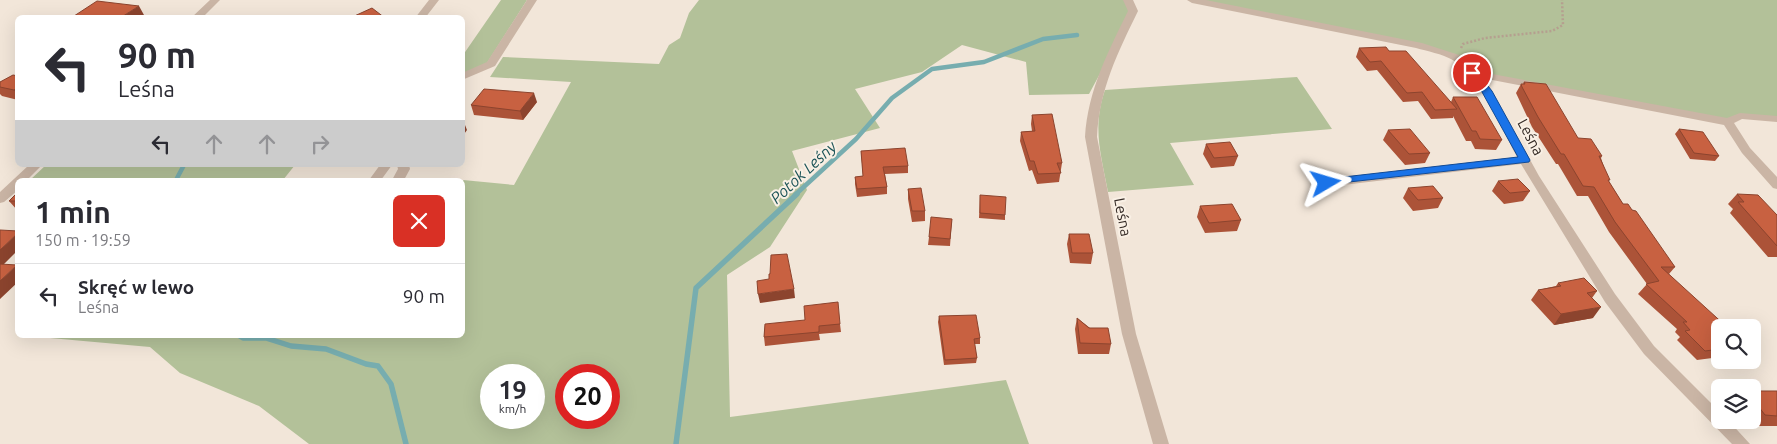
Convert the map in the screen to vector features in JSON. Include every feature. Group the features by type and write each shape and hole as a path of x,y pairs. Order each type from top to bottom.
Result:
{"street":[{"path":"199,15 215,0"},
{"path":"422,15 434,0"},
{"path":"465,76 491,64 532,0"},
{"name":"Leśna","path":"1128,0 1133,11 1094,97 1091,113 1091,138 1129,334 1161,444"},
{"name":"Leśna","path":"1192,0 1418,45 1455,57 1487,91 1525,160 1600,283 1644,343 1742,444"},
{"path":"1472,73 1728,122 1740,116 1777,119"},
{"path":"1728,122 1746,150 1777,184"},
{"path":"1326,183 1525,160"},
{"path":"22,178 34,167"},
{"path":"376,178 385,167"},
{"path":"0,199 15,185"}],"path":[{"path":"1455,57 1463,44 1485,38 1552,31 1563,25 1562,0"}],"green space":[{"path":"501,0 527,0 487,63 465,73 465,52"},
{"path":"699,0 1128,0 1129,20 1089,94 1029,95 1026,62 962,45 922,72 855,89 880,128 792,151 807,190 770,247 727,275 730,417 1006,380 1029,444 309,444 259,406 180,373 150,347 50,338 465,338 465,180 514,185 571,82 490,77 503,57 659,64 669,45 680,38 689,13"},
{"path":"1193,0 1777,0 1777,119 1741,116 1728,122 1472,73 1440,51"},
{"path":"1297,77 1332,129 1170,143 1194,185 1108,192 1098,129 1101,103 1105,90"},
{"path":"44,167 293,167 285,178 32,178"}],"building":[{"path":"97,1 139,6 125,15 76,15"},
{"path":"372,8 381,15 357,15"},
{"path":"1386,47 1389,51 1406,51 1457,109 1435,110 1422,92 1407,93 1381,61 1370,62 1359,48"},
{"path":"15,75 15,90 0,87 0,82"},
{"path":"1524,82 1546,84 1578,138 1591,139 1602,156 1599,156 1610,180 1608,180 1623,204 1628,204 1632,210 1636,211 1675,267 1661,267 1718,319 1711,319 1711,350 1705,351 1685,331 1690,330 1683,322 1687,322 1646,284 1659,281 1615,222 1594,187 1583,186 1564,154 1561,154 1522,87 1521,84 1525,84"},
{"path":"484,89 534,93 520,111 471,105"},
{"path":"1453,97 1477,97 1502,140 1480,139 1476,131 1472,131"},
{"path":"1052,114 1062,163 1057,163 1061,173 1038,174 1034,161 1030,161 1021,132 1035,131 1032,115"},
{"path":"1410,129 1430,153 1409,154 1388,130"},
{"path":"1679,129 1703,132 1719,156 1694,153"},
{"path":"1230,142 1238,156 1214,158 1206,144"},
{"path":"905,148 908,166 883,167 887,187 857,189 855,177 863,176 861,151"},
{"path":"1518,179 1530,191 1510,193 1498,181"},
{"path":"1433,186 1443,198 1418,200 1408,188"},
{"path":"921,188 925,211 912,211 908,189"},
{"path":"1737,194 1758,195 1777,215 1777,246 1738,202 1744,202"},
{"path":"15,195 15,201 9,201"},
{"path":"980,195 1006,197 1005,215 980,213"},
{"path":"1232,204 1241,220 1209,223 1200,206"},
{"path":"931,217 952,219 950,239 929,237"},
{"path":"0,230 15,231 15,236 0,250"},
{"path":"1069,234 1089,234 1093,253 1072,253"},
{"path":"787,254 794,289 758,294 757,281 769,279 771,255"},
{"path":"0,264 15,265 15,267 0,281"},
{"path":"1584,278 1597,291 1587,293 1601,307 1561,314 1538,290 1561,286 1558,283"},
{"path":"838,302 840,324 819,326 819,332 764,337 765,324 805,320 804,306"},
{"path":"976,315 980,338 974,339 977,358 945,360 939,316"},
{"path":"1077,318 1089,328 1108,328 1111,344 1080,343"},
{"path":"1761,391 1777,391 1777,416 1765,415 1761,410"}],"waterway":[{"name":"Potok Leśny","path":"795,195 856,139 892,98 932,69 984,62 1043,39 1077,35"},
{"path":"177,178 183,167"},
{"name":"Potok Leśny","path":"676,444 696,288 797,194"},
{"path":"243,338 266,338"},
{"path":"266,338 291,346 326,349 366,364 378,366 391,384 406,444"}],"route":[{"path":"1326,183 1525,160 1487,91 1472,73"}]}
